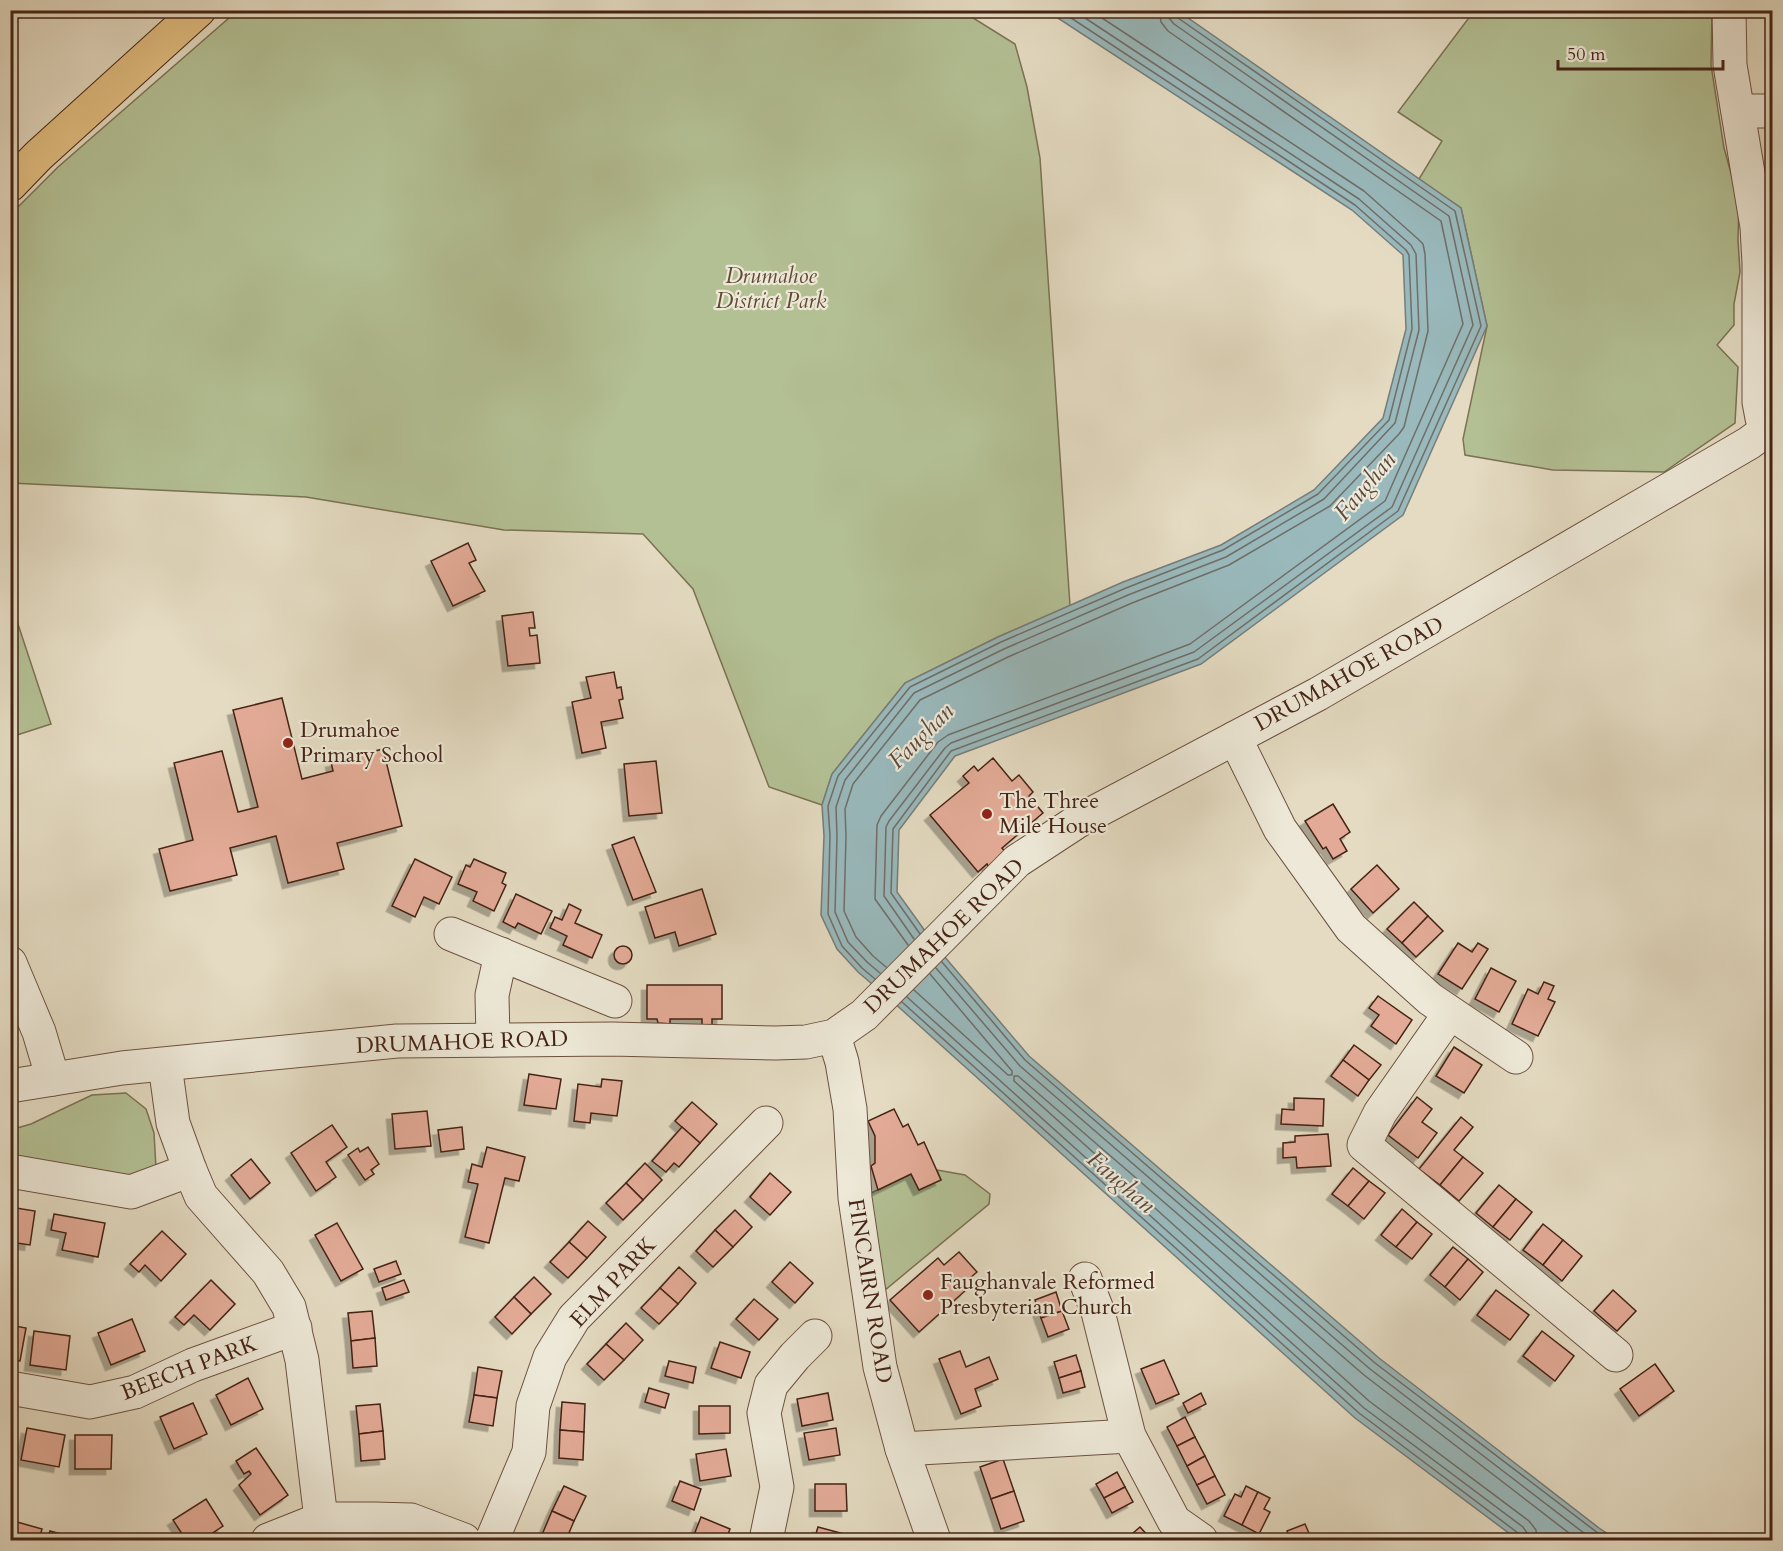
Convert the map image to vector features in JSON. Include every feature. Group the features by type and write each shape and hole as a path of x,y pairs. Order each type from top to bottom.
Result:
{"highway":[{"path":"10,185 47,148 199,10"}],"street":[{"path":"1729,10 1730,65 1757,226 1759,402 1762,418 1770,428"},
{"path":"1739,111 1773,111"},
{"name":"DRUMAHOE ROAD","path":"10,1086 122,1068 396,1041 612,1039 776,1043 806,1042 834,1036 864,1015 1017,861 1070,827 1318,694 1459,613 1739,449 1770,428"},
{"path":"1235,738 1280,829 1351,928 1430,999 1516,1057"},
{"path":"451,934 615,1000"},
{"path":"493,1040 492,995 501,954"},
{"path":"10,963 39,1032 53,1079"},
{"path":"1450,1013 1380,1113 1364,1145 1616,1355"},
{"name":"FINCAIRN ROAD","path":"834,1036 842,1062 850,1109 855,1198 880,1367 902,1449 933,1540"},
{"path":"165,1065 173,1123 189,1170 201,1196 268,1272 289,1307 302,1360 321,1519"},
{"name":"ELM PARK","path":"492,1540 529,1452 533,1406 550,1357 574,1318 766,1123"},
{"path":"10,1171 131,1192 189,1170"},
{"path":"1084,1279 1098,1312 1129,1436 1174,1521 1201,1540"},
{"name":"BEECH PARK","path":"10,1388 90,1402 135,1392 193,1365 295,1328"},
{"path":"766,1540 777,1487 764,1413 771,1385 815,1336"},
{"path":"902,1449 1129,1436"},
{"path":"268,1540 321,1519 411,1520 464,1540"}],"green space":[{"name":"Drumahoe District Park","path":"237,11 962,11 1015,44 1027,87 1040,158 1070,606 998,637 905,683 832,774 822,805 769,787 693,589 643,534 504,530 306,497 11,483 10,215 58,167"},
{"path":"1474,11 1712,11 1711,65 1724,148 1739,202 1740,272 1734,304 1734,325 1717,345 1738,367 1735,423 1664,472 1553,470 1465,455 1463,439 1487,326 1461,208 1419,179 1442,141 1398,112"},
{"path":"10,600 51,724 11,737 10,737"},
{"path":"126,1093 146,1109 154,1133 156,1168 140,1179 11,1160 10,1130 31,1124 92,1095"},
{"path":"937,1170 965,1175 990,1194 989,1204 885,1290 869,1194 911,1174 919,1190 941,1180"}],"water":[{"name":"Faughan","path":"1047,11 1178,11 1461,208 1487,326 1403,515 1201,664 955,756 899,830 897,892 938,949 1029,1056 1379,1358 1617,1540 1518,1540 1355,1418 858,972 837,949 821,915 824,836 822,805 832,774 905,683 998,637 1123,582 1221,545 1314,490 1383,418 1406,329 1403,255 1352,210"}],"building":[{"path":"468,543 476,560 469,563 485,591 453,606 431,561"},
{"path":"533,612 535,628 529,628 530,636 537,635 540,663 508,666 502,616"},
{"path":"614,672 617,688 621,687 623,699 619,700 623,718 601,722 606,748 582,753 572,702 591,698 586,677"},
{"path":"282,698 302,779 333,771 331,762 383,749 402,826 337,843 344,869 288,883 276,836 230,848 237,875 170,891 159,849 193,840 174,763 222,751 238,812 258,807 233,710"},
{"name":"The Three Mile House","path":"993,758 1012,781 1019,775 1033,792 1029,796 1043,813 1002,848 1007,854 990,869 987,864 978,872 930,815 969,783 963,776 974,766 978,771"},
{"path":"656,761 662,813 629,816 624,764"},
{"path":"1333,804 1350,832 1340,839 1347,851 1333,859 1326,847 1323,849 1305,821"},
{"path":"634,837 656,892 633,900 612,845"},
{"path":"415,859 452,877 439,904 424,897 415,917 392,906"},
{"path":"474,859 506,873 502,883 506,885 494,911 473,901 477,892 458,884 466,865 470,867"},
{"path":"1377,865 1399,889 1373,913 1351,889"},
{"path":"702,889 716,934 679,946 675,932 655,938 645,907"},
{"path":"516,894 552,911 541,934 518,923 515,928 503,922"},
{"path":"1414,902 1428,916 1402,943 1387,929"},
{"path":"569,904 581,910 575,923 602,935 592,958 563,945 567,936 550,928 555,917 562,920"},
{"path":"1428,916 1443,931 1416,957 1402,943"},
{"path":"1458,943 1472,952 1478,943 1488,949 1462,989 1438,974"},
{"path":"623,946 629,949 632,955 629,961 623,964 617,961 614,955 617,949"},
{"path":"1491,968 1516,981 1499,1012 1475,999"},
{"path":"1544,982 1554,986 1548,999 1555,1002 1538,1036 1512,1024 1528,989 1538,994"},
{"path":"647,985 722,985 722,1019 712,1019 712,1025 702,1025 702,1019 670,1019 670,1024 658,1023 657,1019 647,1019"},
{"path":"1378,996 1412,1020 1396,1044 1371,1026 1379,1015 1369,1008"},
{"path":"1354,1045 1381,1065 1369,1080 1343,1060"},
{"path":"1454,1047 1482,1065 1464,1093 1436,1076"},
{"path":"1343,1060 1369,1080 1358,1096 1331,1076"},
{"path":"529,1074 561,1079 556,1109 524,1105"},
{"path":"602,1079 622,1081 617,1116 591,1113 590,1123 574,1121 578,1084 601,1087"},
{"path":"1417,1097 1432,1109 1422,1122 1437,1133 1418,1158 1388,1135"},
{"path":"1294,1098 1324,1099 1323,1126 1281,1124 1282,1109 1294,1110"},
{"path":"692,1102 717,1124 700,1143 675,1121"},
{"path":"894,1109 903,1127 908,1124 918,1145 924,1142 941,1180 919,1190 911,1174 878,1190 871,1166 875,1163 875,1136 868,1121"},
{"path":"427,1111 431,1146 395,1149 392,1114"},
{"path":"1461,1117 1473,1127 1454,1150 1463,1157 1440,1185 1419,1169"},
{"path":"332,1125 347,1147 326,1162 336,1177 316,1191 291,1153"},
{"path":"462,1127 464,1149 441,1152 438,1130"},
{"path":"682,1127 700,1143 679,1167 674,1163 666,1172 652,1161"},
{"path":"1328,1134 1331,1166 1297,1168 1296,1157 1283,1158 1283,1143 1295,1142 1295,1136"},
{"path":"368,1147 379,1164 371,1170 374,1174 365,1180 348,1155 358,1148 360,1152"},
{"path":"487,1147 525,1157 519,1181 505,1178 489,1243 465,1237 478,1184 468,1182 472,1164 482,1167"},
{"path":"1463,1157 1483,1173 1459,1201 1440,1185"},
{"path":"251,1159 270,1183 250,1199 231,1175"},
{"path":"645,1163 662,1180 643,1200 626,1183"},
{"path":"1353,1168 1369,1181 1348,1206 1332,1194"},
{"path":"770,1173 791,1192 770,1215 750,1197"},
{"path":"1369,1181 1385,1193 1364,1219 1348,1206"},
{"path":"626,1183 643,1200 623,1220 606,1203"},
{"path":"1499,1185 1516,1199 1493,1227 1476,1213"},
{"path":"1516,1199 1532,1212 1510,1240 1493,1227"},
{"path":"10,1207 35,1211 30,1245 10,1242"},
{"path":"1402,1209 1417,1222 1396,1247 1381,1235"},
{"path":"735,1210 752,1227 733,1247 715,1230"},
{"path":"54,1214 105,1223 98,1257 62,1250 66,1233 51,1230"},
{"path":"588,1221 606,1237 587,1258 569,1242"},
{"path":"1417,1222 1432,1234 1412,1259 1396,1247"},
{"path":"337,1223 363,1269 341,1281 315,1235"},
{"path":"1543,1224 1563,1240 1543,1265 1523,1250"},
{"path":"715,1230 733,1247 713,1267 696,1251"},
{"path":"162,1231 186,1254 161,1281 145,1265 139,1272 130,1264"},
{"path":"1563,1240 1582,1256 1562,1281 1543,1265"},
{"path":"569,1242 587,1258 568,1278 550,1262"},
{"path":"1453,1247 1468,1259 1445,1287 1430,1275"},
{"name":"Faughanvale Reformed Presbyterian Church","path":"959,1252 977,1272 962,1285 966,1290 919,1332 890,1300 938,1258 944,1265"},
{"path":"1468,1259 1483,1272 1460,1300 1445,1287"},
{"path":"396,1261 401,1274 379,1282 374,1269"},
{"path":"790,1262 813,1283 795,1303 772,1282"},
{"path":"679,1267 696,1283 678,1304 660,1288"},
{"path":"534,1277 551,1294 531,1314 514,1297"},
{"path":"211,1280 235,1304 210,1330 194,1315 184,1325 175,1317"},
{"path":"404,1280 409,1292 386,1300 382,1288"},
{"path":"660,1288 678,1304 659,1324 641,1308"},
{"path":"1496,1290 1529,1315 1510,1340 1477,1315"},
{"path":"1613,1290 1636,1311 1617,1331 1594,1311"},
{"path":"1056,1292 1062,1311 1041,1318 1035,1300"},
{"path":"514,1297 531,1314 512,1334 495,1317"},
{"path":"754,1299 778,1319 759,1340 736,1319"},
{"path":"372,1311 375,1338 351,1341 348,1313"},
{"path":"1062,1311 1069,1329 1048,1337 1041,1318"},
{"path":"132,1319 145,1351 111,1365 98,1333"},
{"path":"626,1323 643,1340 624,1360 606,1344"},
{"path":"10,1325 26,1328 20,1361 10,1360"},
{"path":"34,1331 70,1336 66,1370 30,1365"},
{"path":"1542,1331 1574,1356 1555,1381 1523,1356"},
{"path":"375,1338 377,1366 353,1368 351,1341"},
{"path":"720,1342 750,1352 741,1378 711,1368"},
{"path":"606,1344 624,1360 604,1380 587,1364"},
{"path":"960,1351 966,1367 989,1357 998,1379 975,1389 981,1406 961,1414 939,1359"},
{"path":"1076,1355 1081,1371 1059,1378 1054,1362"},
{"path":"1164,1360 1179,1394 1156,1404 1141,1369"},
{"path":"669,1361 696,1367 693,1383 665,1376"},
{"path":"1655,1364 1674,1391 1639,1416 1620,1389"},
{"path":"478,1367 502,1371 497,1398 474,1395"},
{"path":"1081,1371 1085,1387 1063,1393 1059,1378"},
{"path":"248,1378 263,1409 231,1425 216,1395"},
{"path":"649,1388 669,1394 665,1408 645,1402"},
{"path":"828,1393 833,1420 802,1426 797,1399"},
{"path":"1201,1393 1206,1404 1188,1413 1183,1403"},
{"path":"474,1395 497,1398 493,1426 469,1422"},
{"path":"562,1402 585,1404 584,1432 560,1430"},
{"path":"193,1403 207,1434 174,1449 160,1417"},
{"path":"380,1404 383,1431 359,1434 356,1406"},
{"path":"699,1406 730,1406 730,1433 699,1434"},
{"path":"1185,1417 1195,1437 1177,1446 1167,1427"},
{"path":"27,1428 65,1435 59,1467 21,1460"},
{"path":"836,1428 840,1455 809,1460 804,1433"},
{"path":"560,1430 584,1432 583,1460 559,1458"},
{"path":"383,1431 385,1459 361,1461 359,1434"},
{"path":"75,1435 112,1435 111,1469 75,1469"},
{"path":"1195,1437 1205,1456 1187,1466 1177,1446"},
{"path":"256,1448 288,1495 260,1515 239,1485 251,1474 249,1471 244,1474 236,1461"},
{"path":"726,1449 731,1476 700,1481 696,1454"},
{"path":"1205,1456 1215,1476 1197,1485 1187,1466"},
{"path":"1003,1459 1014,1491 991,1499 980,1467"},
{"path":"1117,1472 1125,1487 1104,1498 1096,1484"},
{"path":"1215,1476 1225,1495 1207,1504 1197,1485"},
{"path":"680,1481 701,1489 694,1510 672,1501"},
{"path":"815,1484 846,1484 847,1511 815,1511"},
{"path":"564,1486 586,1496 574,1521 552,1511"},
{"path":"1246,1486 1258,1492 1242,1525 1224,1516 1235,1494 1241,1497"},
{"path":"1125,1487 1133,1502 1112,1513 1104,1498"},
{"path":"1014,1491 1024,1521 1001,1529 991,1499"},
{"path":"1258,1492 1270,1498 1264,1509 1270,1512 1259,1534 1242,1525"},
{"path":"206,1499 223,1526 202,1540 186,1540 173,1520"},
{"path":"552,1511 574,1521 566,1540 549,1540 541,1537"},
{"path":"701,1517 730,1529 726,1540 692,1540"},
{"path":"10,1520 42,1529 39,1540 10,1540"},
{"path":"1305,1524 1312,1540 1290,1540 1287,1531"},
{"path":"818,1527 848,1535 847,1540 814,1540"},
{"path":"1140,1527 1150,1540 1125,1540"},
{"path":"50,1531 84,1540 47,1540"}],"place":[{"name":"Drumahoe Primary School","path":"288,743"},
{"name":"The Three Mile House","path":"987,814"},
{"name":"Faughanvale Reformed Presbyterian Church","path":"928,1295"}]}
